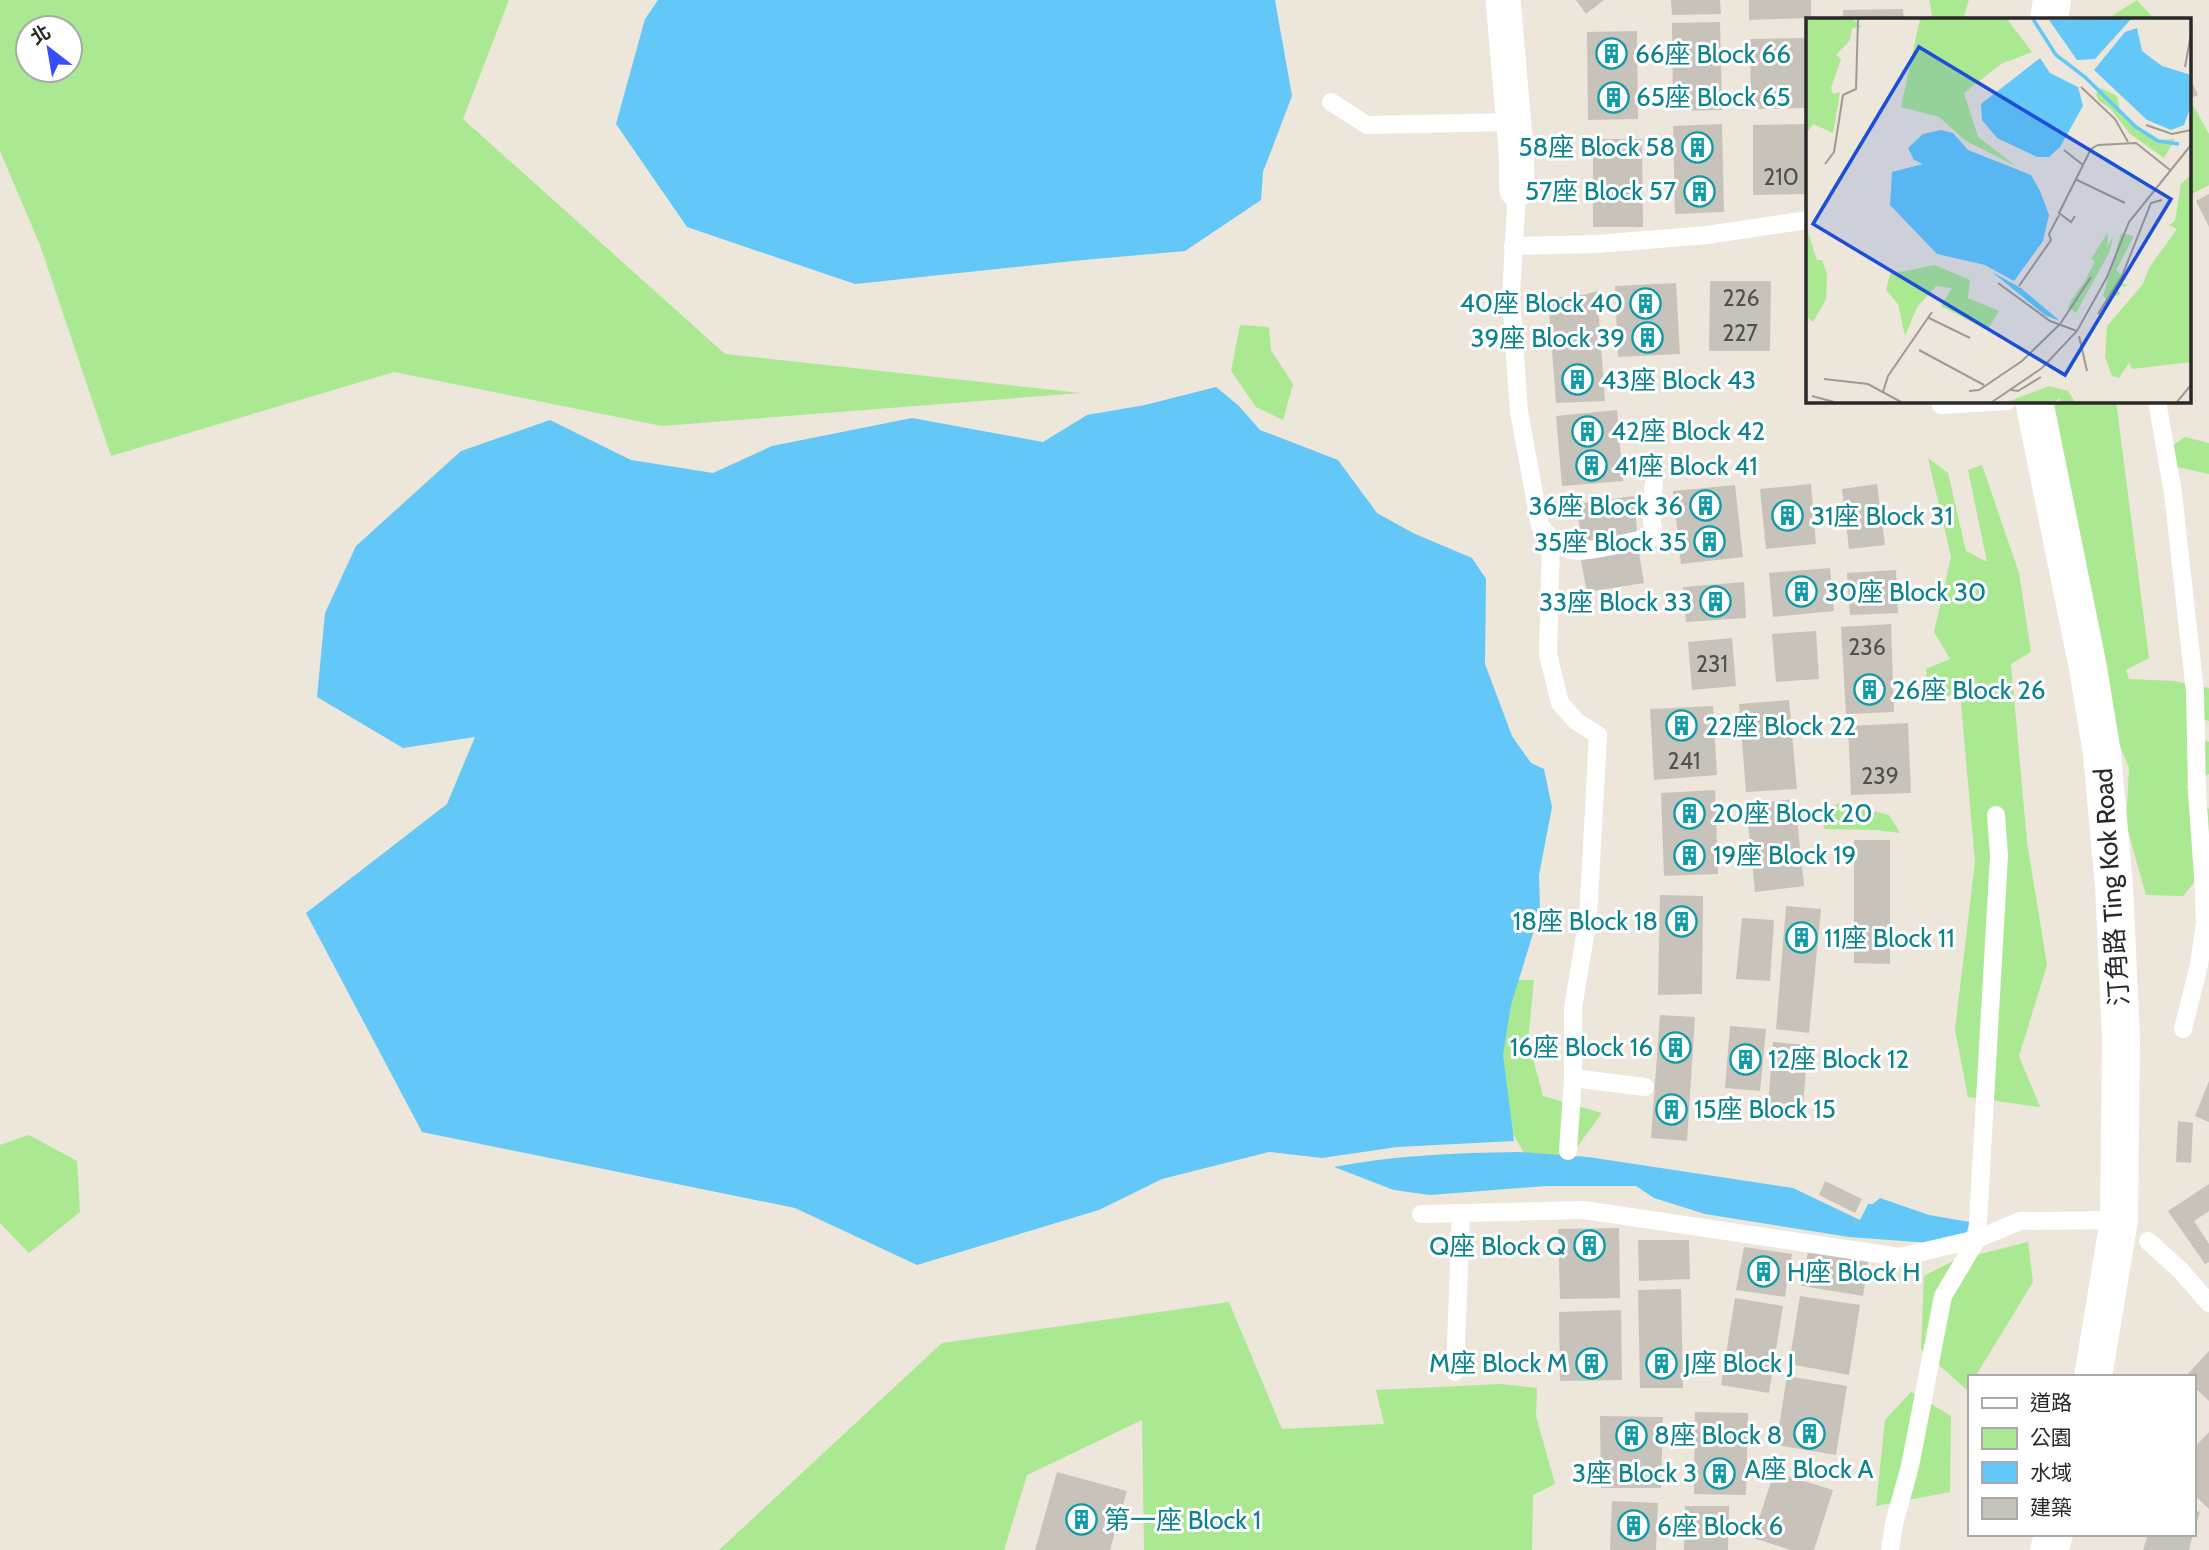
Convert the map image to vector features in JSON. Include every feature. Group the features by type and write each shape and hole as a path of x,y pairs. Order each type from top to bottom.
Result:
{"main road":[{"path":"2049,18 2052,0"},
{"name":"汀角路 Ting Kok Road","path":"2034,402 2088,668 2102,754 2114,886 2134,1231 2093,1375"}],"street":[{"path":"1503,0 1517,190"}],"lane":[{"path":"1331,102 1367,125 1513,122"},
{"path":"1517,190 1511,296 1519,412 1540,526 1552,539 1570,550 1585,550 1654,537 1651,512 1654,484"},
{"path":"1513,246 1598,244 1707,235 1806,220"},
{"path":"1941,405 1990,402"},
{"path":"2157,402 2173,493 2195,692 2197,791 2204,892 2205,922 2199,965 2183,1028"},
{"path":"1552,539 1548,654 1560,703 1576,721 1598,735 1588,918 1573,1008 1569,1150"},
{"path":"1890,1550 1894,1524 1910,1466 1943,1296 1977,1239 1999,856 1996,815"},
{"path":"1573,1078 1645,1087"},
{"path":"1421,1214 1584,1210 1900,1257 1977,1239 2020,1221 2134,1231 2180,1270 2209,1303"},
{"path":"1455,1372 1461,1214"}],"green space":[{"path":"0,0 509,0 463,119 725,354 1081,393 662,426 394,372 111,456 40,245 0,151"},
{"path":"1929,0 1969,0 1963,18 1933,18"},
{"path":"2137,0 2153,18 2111,18"},
{"path":"2192,106 2209,134 2209,185 2192,194"},
{"path":"1240,325 1269,327 1271,350 1293,384 1283,420 1256,407 1231,371"},
{"path":"2049,402 2116,402 2149,658 2126,670 2129,679 2174,681 2209,688 2209,721 2188,715 2188,735 2209,742 2209,774 2186,787 2209,809 2209,864 2183,896 2146,895 2126,824 2129,768 2064,607"},
{"path":"2185,437 2209,443 2209,474 2177,467 2169,448"},
{"path":"1928,458 1948,473 1966,551 1987,562 1968,470 1982,465 2019,573 2031,652 2011,664 2027,842 2047,965 2019,1056 2040,1107 1968,1097 1955,1030 1975,862 1960,692 1929,702 1926,669 1950,659 1934,632 1951,557"},
{"path":"1840,803 1889,815 1900,833 1824,829 1820,812"},
{"path":"1500,980 1534,980 1528,1040 1543,1096 1602,1113 1556,1176 1531,1165 1484,1084"},
{"path":"29,1135 77,1161 80,1212 29,1253 0,1223 0,1145"},
{"path":"2028,1242 2033,1282 1976,1375 1968,1375 1967,1390 1921,1349 1924,1276 1953,1261"},
{"path":"1229,1302 1282,1429 1384,1424 1376,1390 1501,1384 1537,1388 1536,1416 1555,1484 1533,1495 1532,1550 1144,1550 1142,1420 1027,1475 1004,1550 719,1550 942,1343"},
{"path":"1911,1392 1951,1416 1950,1492 1876,1506 1885,1420"}],"water":[{"path":"658,0 1275,0 1292,96 1263,172 1261,200 1185,251 855,284 687,227 616,124 645,19"},
{"path":"1216,387 1239,406 1260,430 1338,460 1377,513 1413,533 1472,558 1486,579 1485,664 1512,736 1531,763 1544,769 1552,807 1539,875 1540,911 1511,1005 1503,1055 1514,1141 1397,1147 1322,1158 1269,1152 1162,1179 1099,1210 917,1265 795,1208 422,1132 306,913 447,804 475,737 403,748 317,697 325,613 356,546 461,451 550,420 631,460 713,473 772,446 912,418 1043,442 1087,415 1145,405"},
{"path":"1519,1152 1588,1157 1793,1188 1860,1220 1868,1204 1873,1204 1880,1198 1929,1215 1970,1222 1965,1238 1930,1243 1849,1237 1705,1214 1654,1198 1636,1186 1546,1186 1430,1195 1394,1190 1334,1167 1426,1155"}],"building":[{"path":"1576,0 1604,0 1586,14"},
{"path":"1671,0 1720,0 1721,14 1672,15"},
{"path":"1749,0 1811,0 1811,18 1749,20"},
{"path":"1903,9 1904,18 1843,18 1843,10"},
{"path":"1720,22 1722,110 1673,111 1672,23"},
{"path":"1637,31 1638,119 1588,120 1587,32"},
{"path":"1806,38 1806,108 1751,109 1750,39"},
{"path":"2192,82 2198,95 2192,98"},
{"path":"1722,124 1724,212 1675,214 1673,126"},
{"path":"1806,124 1806,194 1753,195 1753,125"},
{"path":"1593,139 1642,139 1643,227 1593,227"},
{"path":"2209,194 2209,227 2196,201"},
{"path":"1710,281 1771,281 1770,351 1709,351"},
{"path":"1676,283 1680,354 1618,357 1615,286"},
{"path":"1597,291 1605,401 1556,403 1548,298"},
{"path":"1617,410 1623,481 1562,486 1556,416"},
{"name":"31座 Block 31","path":"1811,484 1816,544 1766,549 1760,489"},
{"path":"1877,484 1885,545 1849,549 1842,489"},
{"path":"1735,485 1743,557 1681,564 1673,491"},
{"path":"1634,496 1637,532 1582,542 1576,504"},
{"path":"1638,547 1644,583 1587,592 1580,556"},
{"name":"30座 Block 30","path":"1830,568 1834,611 1773,617 1769,573"},
{"path":"1896,570 1898,613 1850,615 1847,573"},
{"name":"33座 Block 33","path":"1744,582 1746,618 1686,622 1683,587"},
{"path":"1891,624 1894,712 1846,714 1841,627"},
{"path":"1816,631 1819,679 1776,682 1772,634"},
{"path":"1732,638 1736,686 1692,690 1688,642"},
{"path":"1789,700 1797,789 1746,792 1739,704"},
{"path":"1713,706 1717,775 1654,780 1650,709"},
{"path":"1908,723 1911,793 1851,795 1848,726"},
{"path":"1715,790 1718,874 1664,876 1661,793"},
{"path":"1795,799 1804,886 1755,892 1746,804"},
{"path":"1854,840 1890,840 1890,964 1854,963"},
{"path":"1660,895 1703,896 1702,994 1658,995"},
{"path":"1786,906 1821,909 1809,1033 1776,1029"},
{"path":"1742,918 1774,920 1770,981 1736,979"},
{"path":"1660,1015 1695,1017 1687,1141 1651,1138"},
{"name":"12座 Block 12","path":"1730,1026 1766,1029 1760,1091 1725,1088"},
{"path":"1773,1042 1808,1045 1803,1107 1768,1104"},
{"path":"2209,1081 2209,1122 2195,1116"},
{"path":"2178,1121 2193,1123 2191,1163 2176,1162"},
{"path":"1825,1181 1862,1199 1855,1213 1819,1195"},
{"path":"2209,1184 2209,1211 2194,1221 2209,1244 2209,1262 2205,1264 2168,1211"},
{"path":"1619,1228 1620,1298 1560,1299 1558,1229"},
{"path":"1638,1240 1689,1240 1690,1279 1639,1281"},
{"name":"H座 Block H","path":"1744,1247 1792,1254 1785,1297 1736,1290"},
{"path":"1808,1251 1868,1262 1863,1296 1802,1286"},
{"path":"1681,1289 1683,1388 1640,1388 1638,1290"},
{"path":"1800,1296 1860,1305 1849,1375 1789,1364"},
{"path":"1735,1298 1783,1306 1769,1393 1721,1385"},
{"path":"1621,1310 1622,1380 1560,1381 1559,1312"},
{"path":"2209,1351 2209,1401 2195,1388 2195,1375 2187,1375"},
{"path":"1787,1376 1847,1386 1836,1455 1776,1445"},
{"path":"1695,1412 1748,1413 1746,1495 1694,1494"},
{"path":"1600,1416 1663,1417 1661,1488 1601,1488"},
{"path":"2209,1432 2209,1509 2195,1496 2195,1447"},
{"name":"第一座 Block 1","path":"1057,1472 1127,1491 1110,1550 1035,1550"},
{"path":"1774,1472 1833,1490 1814,1550 1791,1550 1753,1538"},
{"name":"6座 Block 6","path":"1612,1501 1658,1503 1656,1550 1610,1550"},
{"path":"1685,1506 1729,1506 1728,1550 1684,1550"},
{"path":"2195,1511 2200,1512 2195,1529"},
{"path":"2147,1536 2192,1536 2189,1550 2143,1550"}],"place":[{"name":"66座 Block 66","path":"1612,54"},
{"name":"65座 Block 65","path":"1613,97"},
{"name":"58座 Block 58","path":"1698,147"},
{"name":"57座 Block 57","path":"1699,191"},
{"name":"40座 Block 40","path":"1646,303"},
{"name":"39座 Block 39","path":"1648,338"},
{"name":"43座 Block 43","path":"1578,380"},
{"name":"42座 Block 42","path":"1588,431"},
{"name":"41座 Block 41","path":"1591,466"},
{"name":"36座 Block 36","path":"1706,506"},
{"name":"31座 Block 31","path":"1788,516"},
{"name":"35座 Block 35","path":"1710,542"},
{"name":"30座 Block 30","path":"1802,592"},
{"name":"33座 Block 33","path":"1715,602"},
{"name":"26座 Block 26","path":"1869,690"},
{"name":"22座 Block 22","path":"1682,726"},
{"name":"20座 Block 20","path":"1689,813"},
{"name":"19座 Block 19","path":"1690,855"},
{"name":"18座 Block 18","path":"1681,921"},
{"name":"11座 Block 11","path":"1801,938"},
{"name":"16座 Block 16","path":"1676,1047"},
{"name":"12座 Block 12","path":"1745,1059"},
{"name":"15座 Block 15","path":"1671,1109"},
{"name":"Q座 Block Q","path":"1589,1246"},
{"name":"H座 Block H","path":"1764,1272"},
{"name":"M座 Block M","path":"1591,1363"},
{"name":"J座 Block J","path":"1661,1363"},
{"name":"A座 Block A","path":"1809,1433"},
{"name":"8座 Block 8","path":"1631,1435"},
{"name":"3座 Block 3","path":"1720,1473"},
{"name":"第一座 Block 1","path":"1081,1520"},
{"name":"6座 Block 6","path":"1634,1526"}]}
